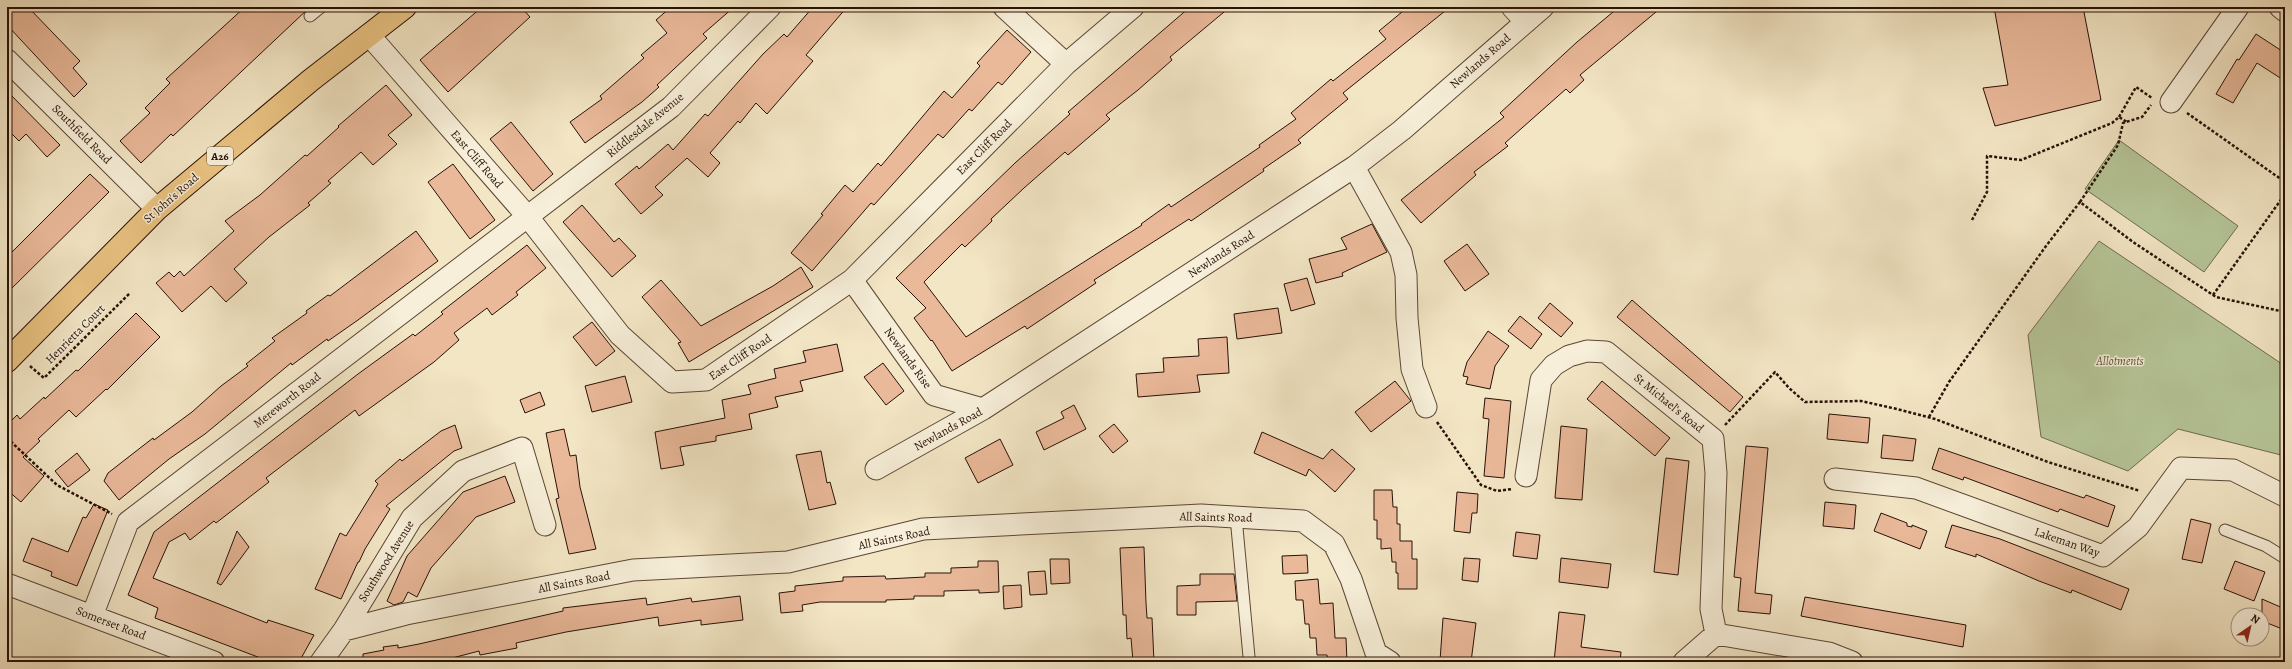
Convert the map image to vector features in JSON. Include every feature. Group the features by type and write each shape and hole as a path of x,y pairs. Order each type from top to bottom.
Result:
{"highway":[{"name":"St John's Road","path":"11,356 157,209 405,7"}],"street":[{"name":"Riddlesdale Avenue","path":"528,217 670,107 770,7"},
{"path":"1004,7 1066,64"},
{"name":"East Cliff Road","path":"369,35 528,217 620,335 672,382 706,380 852,280 1066,64 1133,7"},
{"name":"Newlands Road","path":"876,469 983,409 1354,167 1402,130 1519,14 1542,7"},
{"path":"2171,102 2238,7"},
{"path":"2280,7 2285,10"},
{"name":"Southfield Road","path":"7,60 157,209"},
{"path":"1354,167 1401,252 1406,275 1407,318 1412,370 1426,407"},
{"name":"Mereworth Road","path":"128,522 528,217"},
{"name":"Newlands Rise","path":"852,280 934,394 983,409"},
{"name":"St Michael's Road","path":"1526,476 1541,380 1554,365 1569,356 1587,351 1606,352 1713,439 1716,473 1711,609 1716,634"},
{"name":"Southwood Avenue","path":"321,662 344,630 412,518 463,471 522,448 545,525"},
{"name":"Lakeman Way","path":"1835,479 1916,488 2103,556 2138,527 2181,468 2234,470 2285,496"},
{"name":"All Saints Road","path":"344,630 406,614 633,570 788,562 924,529 1201,515 1303,521 1334,544 1351,579 1376,653 1390,662"},
{"path":"92,616 128,522"},
{"name":"Somerset Road","path":"7,584 214,662"},
{"path":"1684,662 1716,634 1852,662"}],"lane":[{"path":"310,16 321,7"},
{"path":"1236,517 1249,656"},
{"path":"2225,530 2266,546 2285,558"}],"path":[{"path":"1928,417 1949,382 2046,246 2080,202 2118,145 2124,123 2142,117 2155,100 2136,87 2119,116 2112,123 2021,160 1987,156 1987,192 1972,220"},
{"path":"2171,102 2285,182"},
{"path":"2119,116 2127,122"},
{"path":"2213,295 2285,194"},
{"path":"2080,202 2133,242 2213,295 2259,308 2285,312"},
{"name":"Henrietta Court","path":"11,356 44,378 130,293"},
{"path":"1713,439 1774,372 1788,388 1805,402 1861,401 1928,417 1993,442 2110,483 2142,491 2162,494"},
{"path":"1426,407 1482,485 1497,491 1518,489 1526,476"},
{"path":"7,438 57,485 128,522"}],"green space":[{"path":"2119,140 2238,226 2204,272 2085,189"},
{"name":"Allotments","path":"2099,241 2285,366 2285,456 2178,429 2128,471 2041,437 2028,335"}],"building":[{"path":"7,7 28,7 80,61 73,68 87,84 74,97 7,25"},
{"path":"245,7 310,7 173,136 171,134 141,163 120,141 150,113 145,108 170,83 166,79"},
{"path":"482,7 521,7 530,17 448,92 420,60"},
{"path":"671,7 734,7 703,34 707,38 657,85 659,87 642,102 585,143 570,122 602,99 600,96 644,58 641,55 667,33 656,20"},
{"path":"813,7 847,7 806,55 813,61 767,114 756,103 740,123 738,121 710,153 720,163 708,177 687,158 655,187 663,195 641,214 615,184 637,166 639,169 668,144 673,150 705,114 708,116 763,54 784,34 787,37"},
{"path":"1190,7 1230,7 1170,57 1172,60 1138,90 1106,115 1110,119 1068,155 1065,152 991,219 992,221 965,247 962,244 924,282 966,337 1142,225 1141,224 1169,204 1171,207 1260,147 1259,145 1296,119 1291,113 1331,79 1333,81 1386,39 1379,31 1408,7 1450,7 1343,93 1348,99 1298,140 1301,143 1263,169 1264,171 1191,221 1189,219 1094,280 1096,283 1027,329 1025,326 952,371 932,340 931,341 914,318 926,308 896,278 1015,163 1070,114 1068,112"},
{"path":"1619,7 1662,7 1580,75 1584,80 1570,93 1566,89 1505,143 1508,146 1474,172 1476,175 1421,223 1401,200 1504,117 1500,113 1577,42"},
{"path":"1994,7 2083,7 2101,100 1995,126 1983,88 2008,85"},
{"path":"1007,30 1031,52 1002,85 998,82 972,111 969,109 943,138 938,134 874,205 871,203 812,271 791,253 823,215 821,214 845,185 853,192 878,163 881,166 944,91 952,98 980,66 977,63"},
{"path":"2256,34 2285,53 2285,81 2257,63 2233,103 2216,94 2237,59 2239,60"},
{"path":"386,85 412,115 388,135 397,144 373,165 361,152 328,181 331,183 308,203 310,205 269,237 234,269 247,283 226,302 211,286 182,312 156,283 169,272 174,277 180,271 184,276 234,231 225,221 260,195 305,155 307,156 339,127 338,126"},
{"path":"7,91 60,145 47,157 26,134 19,141 7,129"},
{"path":"511,122 553,174 533,191 490,139"},
{"path":"453,164 495,220 470,239 428,182"},
{"path":"90,174 109,192 7,293 7,257"},
{"path":"582,205 614,242 619,238 636,256 612,277 563,222"},
{"path":"1372,224 1387,252 1342,273 1343,276 1316,283 1309,259 1347,249 1341,238"},
{"path":"416,231 438,261 328,341 327,339 292,365 291,363 205,434 169,459 119,500 104,481 108,473 153,438 154,440 192,412 221,386 248,366 246,364 275,341 272,338 307,313 306,311 328,295 330,296"},
{"path":"1467,244 1489,274 1465,291 1444,261"},
{"path":"527,245 546,268 516,292 518,295 492,315 487,308 454,333 459,340 434,362 359,416 355,410 266,478 269,482 216,523 214,521 190,540 185,533 169,542 153,578 267,623 268,620 314,635 299,662 271,662 155,618 158,608 128,595 154,532 358,374 413,334 415,336 443,314 441,312"},
{"path":"801,267 813,287 689,362 678,343 681,342 642,297 661,280 701,326 773,286"},
{"path":"1307,278 1315,304 1291,311 1284,284"},
{"path":"1632,300 1743,397 1730,412 1617,317"},
{"path":"1550,303 1573,323 1561,337 1538,318"},
{"path":"1278,308 1282,333 1237,339 1234,314"},
{"path":"136,313 160,337 107,390 106,389 76,417 69,410 38,439 40,441 23,457 44,476 21,502 7,490 7,425 17,415 20,419 44,397 45,399 76,370 78,371"},
{"path":"1520,316 1542,334 1531,349 1508,331"},
{"path":"592,322 615,351 596,366 573,337"},
{"path":"1488,331 1509,346 1495,366 1490,389 1466,384 1468,377 1463,376 1467,362"},
{"path":"1227,337 1229,373 1197,375 1200,392 1138,397 1136,374 1164,372 1163,358 1199,356 1198,339"},
{"path":"837,344 843,371 800,381 803,391 775,397 778,407 749,414 752,429 716,436 716,441 680,447 684,465 661,469 655,432 725,418 722,400 751,394 748,385 776,378 774,369 806,362 803,351"},
{"path":"883,363 904,391 886,405 864,377"},
{"path":"625,376 632,402 592,412 585,386"},
{"path":"1395,381 1411,401 1371,432 1355,412"},
{"path":"1602,381 1670,438 1655,456 1587,399"},
{"path":"540,392 545,405 525,413 520,400"},
{"path":"1485,398 1511,401 1504,478 1484,476 1489,419 1483,418"},
{"path":"1074,405 1086,429 1044,450 1036,432 1064,418 1061,412"},
{"path":"1829,414 1870,418 1868,443 1827,439"},
{"path":"1114,424 1128,441 1113,453 1099,436"},
{"path":"455,425 462,448 454,451 386,506 390,509 365,549 341,599 315,589 340,533 346,536 378,484 375,481 400,459 402,461 441,431"},
{"path":"1561,426 1587,429 1582,500 1555,498"},
{"path":"564,429 570,456 576,455 580,487 596,549 569,554 556,499 559,498 546,433"},
{"path":"1262,432 1323,459 1332,449 1355,469 1335,492 1309,469 1306,476 1254,453"},
{"path":"1883,435 1916,439 1913,461 1881,458"},
{"path":"1000,439 1013,465 978,483 965,458"},
{"path":"1746,446 1768,448 1755,593 1772,595 1770,614 1738,611 1741,578 1734,577"},
{"path":"1939,448 2084,498 2086,495 2115,506 2108,527 2060,509 2058,512 1964,477 1963,480 1932,469"},
{"path":"821,451 827,483 830,482 836,504 809,510 796,455"},
{"path":"77,453 90,470 68,487 55,471"},
{"path":"1666,458 1689,461 1678,575 1654,572"},
{"path":"505,476 515,502 476,517 431,568 417,597 408,592 403,602 394,605 387,601 407,556 463,492"},
{"path":"1374,490 1392,490 1393,507 1397,507 1397,524 1400,524 1400,541 1412,541 1412,559 1417,559 1417,589 1398,589 1398,573 1396,573 1396,562 1392,562 1391,548 1381,549 1381,539 1377,539 1377,520 1374,520"},
{"path":"1457,492 1478,494 1477,513 1472,513 1470,533 1454,531"},
{"path":"1825,502 1856,505 1854,529 1823,526"},
{"path":"94,504 108,510 77,586 51,576 52,572 23,561 32,538 68,552 83,517 86,518"},
{"path":"1881,513 1907,523 1907,526 1912,527 1912,525 1927,531 1920,549 1874,531"},
{"path":"2191,519 2211,524 2202,563 2182,559"},
{"path":"1952,525 2000,539 2129,589 2121,610 2072,590 2071,593 2039,581 1976,554 1976,557 1945,547"},
{"path":"237,531 249,547 221,585 217,583"},
{"path":"1516,532 1540,535 1537,559 1513,556"},
{"path":"1144,547 1147,618 1152,618 1154,662 1133,662 1131,638 1127,639 1126,615 1123,615 1120,548"},
{"path":"1307,555 1308,573 1283,574 1282,556"},
{"path":"1464,558 1480,559 1478,582 1462,580"},
{"path":"1561,558 1611,564 1608,588 1559,582"},
{"path":"1050,559 1069,559 1070,583 1051,584"},
{"path":"978,561 998,561 999,592 979,593 979,590 944,591 944,596 914,596 914,599 886,600 886,602 820,602 802,605 803,611 781,613 779,593 795,591 795,586 843,581 843,577 885,576 886,579 925,577 925,573 951,573 951,568 978,567"},
{"path":"2235,561 2265,572 2254,601 2224,589"},
{"path":"1045,571 1047,594 1030,595 1028,572"},
{"path":"1200,574 1234,574 1237,601 1196,602 1196,615 1177,615 1177,586 1200,585"},
{"path":"1318,579 1320,604 1333,603 1335,638 1346,638 1347,662 1328,662 1327,655 1317,655 1316,638 1310,638 1309,624 1305,624 1303,600 1296,600 1295,581"},
{"path":"1021,585 1022,607 1004,609 1003,586"},
{"path":"740,596 743,620 701,625 701,620 659,626 658,617 566,632 516,643 517,648 480,655 479,651 437,662 363,662 363,654 384,650 383,647 398,645 398,648 419,644 563,611 563,608 646,598 647,605 691,598 692,602"},
{"path":"1805,597 1966,625 1963,647 1801,616"},
{"path":"2262,599 2285,609 2285,630 2270,624 2270,607 2262,607"},
{"path":"1559,612 1585,615 1581,647 1621,652 1620,662 1554,662"},
{"path":"1443,618 1476,623 1471,662 1440,661"}]}
